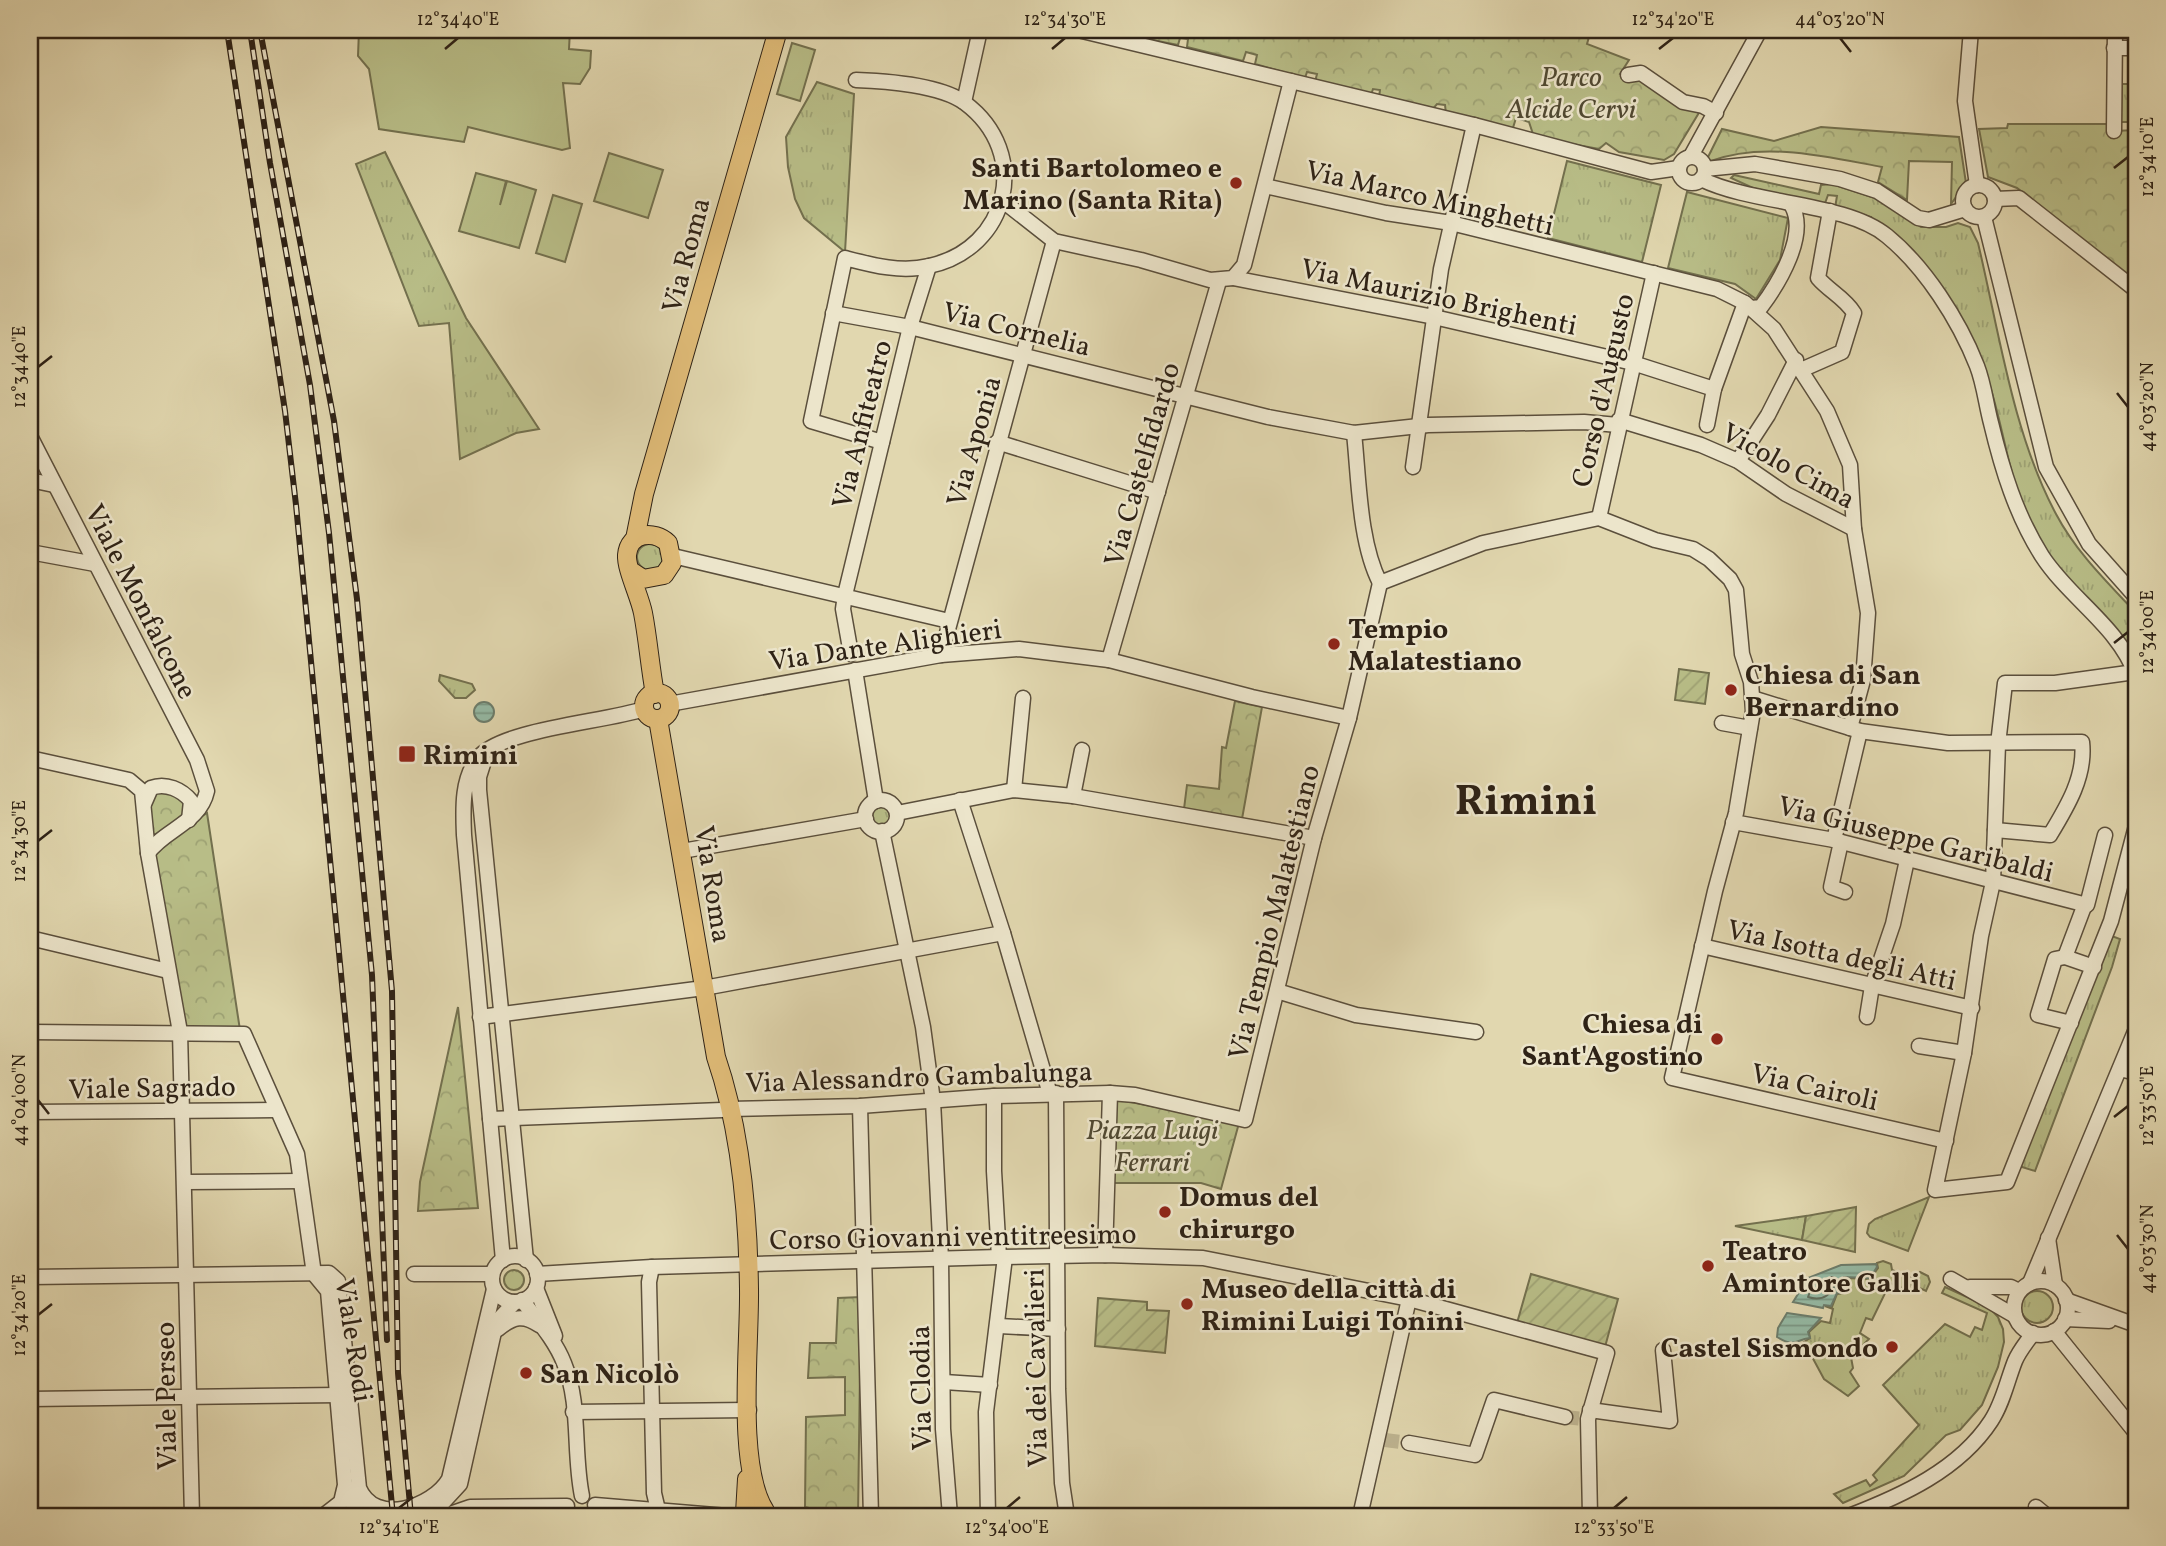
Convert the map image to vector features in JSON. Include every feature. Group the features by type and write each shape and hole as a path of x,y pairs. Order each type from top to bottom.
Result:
{"main road":[{"name":"Via Roma","path":"635,539 644,494 778,30"},
{"path":"643,611 648,591 657,579 669,570 673,556 668,543 656,535 644,494"},
{"path":"656,535 635,539 626,558 631,571 643,579 657,579"},
{"name":"Via Roma","path":"631,571 643,611 716,1057 716,1078 726,1109 741,1189 748,1265 749,1444"},
{"path":"749,1444 756,1497 769,1513"},
{"path":"749,1444 733,1515 755,1509 769,1513"}],"street":[{"path":"964,102 980,30"},
{"path":"1078,30 1474,125 1651,172 1679,168"},
{"path":"1760,30 1691,156 1683,160 1679,168 1684,181 1695,183 1703,174 1755,164 1840,179 1877,191 1918,218 1929,220 1965,209"},
{"path":"1971,30 1965,101 1977,186"},
{"path":"2114,131 2115,30"},
{"path":"2114,48 2136,48"},
{"path":"1629,75 1641,73 1683,102 1703,106 1716,113"},
{"path":"856,80 891,81 964,102 998,141 1005,175 1003,201 978,243 929,266 885,268 845,258 811,421 882,442"},
{"name":"Via Castelfidardo","path":"1109,660 1187,395 1225,280 1244,265 1291,81"},
{"path":"1413,467 1434,317 1451,223 1474,125"},
{"path":"1691,156 1701,160 1703,174 1722,190 1792,206 1830,211 1885,234 1911,260 1933,288 1977,367 1998,452 2022,521 2043,557 2066,587 2119,644 2136,674 2055,683 2005,683 1998,744 1993,882 1981,936 1964,1053 1935,1190 2007,1182 2017,1163 2113,915 2136,826"},
{"name":"Via Marco Minghetti","path":"1265,186 1386,213 1451,223 1717,289 1748,306 1774,328 1827,411 1850,465 1854,529 1868,613 1863,680 1830,887 1845,892"},
{"path":"1977,186 1987,187 1995,199 1992,212 1984,217 1973,216 1965,209 1964,195 1977,186"},
{"path":"1995,199 2019,198 2136,290"},
{"path":"1003,201 1054,241"},
{"path":"1707,425 1714,389 1748,306 1761,307 1777,285 1789,260 1797,222 1792,206"},
{"path":"1738,461 1798,365 1842,352 1854,313 1847,302 1828,290 1818,278 1830,211"},
{"path":"1984,217 2046,467 2088,544 2136,597"},
{"name":"Via Maurizio Brighenti","path":"1054,241 1225,280 1434,317 1633,363 1714,389"},
{"name":"Via Aponia","path":"942,655 997,442 1054,241"},
{"name":"Via Anfiteatro","path":"851,654 843,609 845,595 910,327 929,266"},
{"name":"Corso d'Augusto","path":"1599,518 1618,423 1654,273"},
{"name":"Via Cornelia","path":"833,313 910,327 1268,417 1354,433 1418,426"},
{"name":"Vicolo Cima","path":"1418,426 1618,423 1702,443 1738,461 1786,494 1854,529"},
{"path":"1354,433 1363,515 1374,573 1380,583 1483,543 1599,518 1656,540 1693,549 1709,559 1730,579 1736,590 1742,654 1752,698 1750,729 1733,822 1702,946"},
{"name":"Viale Monfalcone","path":"30,436 197,760 207,792 205,803 189,820"},
{"path":"997,442 1158,492"},
{"path":"30,480 54,485"},
{"path":"30,552 95,564"},
{"path":"673,556 949,621"},
{"name":"Via Tempio Malatestiano","path":"1110,1093 1135,1095 1245,1120 1314,838 1349,718 1380,583"},
{"name":"Via Dante Alighieri","path":"502,742 618,718 657,706 855,670 942,655 1019,649 1109,660 1252,697 1349,718"},
{"path":"855,670 876,801"},
{"path":"1014,790 1023,698"},
{"path":"1752,698 1855,730 1948,743 2082,742 2083,752 2073,796 2050,835 1995,830"},
{"path":"1722,723 1750,729"},
{"path":"502,742 483,763 479,777 500,1015 526,1260 555,1333 571,1387 582,1496 595,1511 658,1510 733,1515 734,1506 742,1494 743,1458 749,1444"},
{"path":"493,1281 503,1260 463,807 467,780 479,757 502,742"},
{"path":"1073,796 1082,750"},
{"path":"30,758 129,779 142,791 142,808 152,836 189,820 191,801 183,792 158,785 146,795 142,808"},
{"path":"897,813 1014,790 1073,796 1314,838"},
{"name":"Via dei Cavalieri","path":"960,800 1053,1093 1062,1483 1067,1516"},
{"path":"876,801 892,803 897,813 895,823 882,831 874,829 866,819 869,806 876,801"},
{"path":"682,851 866,819"},
{"name":"Via Giuseppe Garibaldi","path":"1733,822 1838,841 2086,905"},
{"name":"Via Clodia","path":"882,831 907,948 933,1101 941,1259 943,1429 950,1516"},
{"path":"2065,957 2086,905 2105,835"},
{"name":"Viale Perseo","path":"152,836 148,853 180,1032 186,1182 191,1516"},
{"path":"1867,1017 1872,986 1893,925 1907,860"},
{"path":"480,1017 704,988 907,948 1003,933"},
{"path":"30,938 168,971"},
{"name":"Via Isotta degli Atti","path":"1702,946 1972,1009"},
{"name":"Via Cairoli","path":"1702,946 1672,1078 1946,1141"},
{"path":"2071,1023 2038,1015 2056,959 2065,957 2094,967"},
{"path":"1277,991 1356,1015 1476,1032"},
{"path":"1849,1516 1917,1487 1974,1441 1991,1421 2004,1395 2016,1357 2017,1320 2014,1303 2048,1236 2136,1030"},
{"path":"30,1032 244,1034 275,1110 297,1154 314,1274 30,1278"},
{"path":"1919,1046 1964,1053"},
{"path":"2120,1069 2136,1073"},
{"path":"1105,1255 1110,1093"},
{"name":"Via Alessandro Gambalunga","path":"490,1119 860,1106 994,1096 1110,1093"},
{"path":"988,1516 986,1412 999,1326 1002,1257 994,1171 994,1096"},
{"path":"860,1106 871,1516"},
{"name":"Viale Sagrado","path":"30,1112 275,1110"},
{"path":"186,1182 299,1181"},
{"path":"2048,1236 2054,1285 2066,1300 2129,1323"},
{"name":"Corso Giovanni ventitreesimo","path":"536,1281 652,1267 1105,1255 1203,1258 1409,1300 1607,1353 1589,1413"},
{"path":"503,1260 514,1256 526,1260"},
{"path":"652,1267 649,1282 652,1412 654,1493 658,1510"},
{"name":"Viale Rodi","path":"314,1274 329,1273 338,1281 363,1496 378,1509 415,1506 430,1501 444,1488 493,1281"},
{"name":"Viale Rodi","path":"314,1274 328,1291 345,1485"},
{"path":"414,1275 493,1281"},
{"path":"1951,1279 1970,1287 2033,1334"},
{"path":"493,1281 504,1300 519,1301 544,1328 559,1351"},
{"path":"411,1516 437,1509 460,1484 500,1318 536,1281"},
{"path":"1970,1287 2020,1287 2042,1281 2054,1285"},
{"path":"1360,1516 1381,1439 1409,1300"},
{"path":"2016,1357 2033,1334 2054,1331 2065,1319 2066,1300"},
{"path":"495,1332 518,1317 529,1318 544,1328"},
{"path":"2065,1319 2129,1323"},
{"path":"999,1326 1058,1329"},
{"path":"2054,1331 2136,1433"},
{"path":"1590,1516 1589,1413 1670,1421 1663,1350"},
{"path":"944,1381 990,1385"},
{"path":"30,1399 339,1395"},
{"path":"1409,1443 1475,1455 1494,1400 1565,1417"},
{"path":"573,1412 749,1410"},
{"path":"460,1484 471,1502 481,1506 566,1511 573,1498 582,1496"},
{"path":"323,1516 341,1503 345,1485"},
{"path":"345,1485 352,1503 368,1516"},
{"path":"444,1516 481,1506"},
{"path":"191,1516 202,1516"},
{"path":"1067,1516 1077,1516"}],"green space":[{"path":"359,30 570,30 569,49 591,51 590,68 580,84 563,83 570,148 562,150 468,127 464,142 379,129 369,69 358,56"},
{"name":"Parco Alcide Cervi","path":"1122,30 1527,30 1543,36 1545,30 1591,30 1587,44 1629,60 1620,74 1626,78 1641,76 1700,111 1674,154 1664,160 1619,152 1606,143 1599,149 1534,137 1529,122 1516,118 1512,131 1446,114 1445,105 1437,104 1432,110 1379,97 1380,90 1373,89 1371,95 1315,82 1317,74 1307,72 1305,78 1255,64 1257,55 1246,52 1243,61 1187,47 1188,39 1180,38 1178,45 1122,34"},
{"path":"792,43 815,50 800,101 777,94"},
{"path":"817,82 854,94 845,252 804,218 795,199 788,167 786,137"},
{"path":"2122,84 2136,84 2136,122 2121,122"},
{"path":"2008,124 2106,124 2114,131 2136,130 2136,282 2017,188 1988,177 1979,129 2007,128"},
{"path":"1821,127 1959,137 1966,183 1951,204 1952,162 1909,161 1907,200 1878,182 1882,167 1818,155 1774,151 1731,155 1711,161 1707,159 1722,129 1774,141"},
{"path":"385,152 466,318 539,429 516,433 460,459 449,323 419,326 356,164"},
{"path":"609,153 663,170 648,218 594,201"},
{"path":"1567,161 1661,185 1642,262 1548,238"},
{"path":"476,173 506,181 500,205 507,181 536,190 519,248 459,231"},
{"path":"1734,175 1819,194 1821,185 1832,184 1881,200 1921,227 1946,227 1958,223 1970,227 1978,243 2018,416 2041,483 2073,541 2136,613 2136,668 2061,577 2036,538 2014,480 1983,365 1965,325 1938,282 1905,245 1870,221 1871,217 1835,208 1837,196 1828,195 1824,206 1753,188 1731,178"},
{"path":"1687,192 1788,218 1780,260 1756,299 1735,284 1668,268"},
{"path":"553,195 582,204 565,262 536,253"},
{"path":"650,544 659,548 663,557 659,566 650,570 641,566 637,557 641,548"},
{"path":"1679,669 1709,673 1705,704 1675,700"},
{"path":"440,675 472,684 475,690 466,698 455,698 439,681"},
{"path":"1235,701 1262,707 1242,819 1184,809 1187,785 1219,789 1222,747 1226,748"},
{"path":"154,791 183,796 189,811 158,835 153,834 149,798"},
{"path":"881,805 889,808 892,816 889,824 881,827 873,824 870,816 873,808"},
{"path":"207,813 240,1030 183,1028 152,855 161,843"},
{"path":"2109,935 2120,939 2112,967 2035,1171 2019,1166"},
{"path":"458,1007 478,1208 418,1211 420,1182"},
{"name":"Piazza Luigi Ferrari","path":"1115,1099 1239,1123 1221,1189 1201,1183 1110,1183"},
{"path":"1929,1197 1908,1251 1870,1237 1867,1233 1869,1224 1875,1219"},
{"path":"1856,1207 1855,1252 1802,1240 1806,1216"},
{"path":"1806,1216 1802,1240 1735,1226"},
{"path":"1883,1261 1891,1264 1892,1270 1912,1278 1920,1272 1928,1276 1930,1282 1926,1291 1911,1284 1908,1290 1890,1283 1872,1320 1866,1318 1860,1333 1869,1339 1857,1351 1850,1352 1853,1368 1850,1372 1859,1386 1848,1396 1824,1379 1810,1353 1802,1350 1801,1344 1810,1338 1809,1332 1821,1321 1830,1323 1833,1309 1825,1306 1832,1307 1837,1294 1844,1293 1845,1278 1870,1279 1878,1268 1877,1263"},
{"path":"514,1270 521,1273 524,1280 521,1287 514,1290 507,1287 504,1280 507,1273"},
{"path":"1531,1274 1618,1299 1605,1347 1517,1323"},
{"path":"1945,1287 1989,1307 1998,1317 2003,1329 2004,1342 1998,1367 1982,1405 1960,1430 1946,1435 1904,1476 1843,1503 1834,1494 1866,1480 1870,1486 1877,1480 1873,1475 1919,1425 1883,1385 1945,1324 1970,1337 1975,1327 1982,1330 1987,1313 1942,1293"},
{"path":"2037,1291 2048,1296 2053,1307 2048,1318 2037,1323 2026,1318 2021,1307 2026,1296"},
{"path":"861,1297 858,1516 840,1516 805,1507 806,1417 845,1415 845,1377 808,1378 810,1343 836,1343 838,1298"},
{"path":"1098,1298 1147,1302 1147,1310 1169,1311 1165,1353 1095,1346"}],"water":[{"path":"484,702 491,705 494,712 491,719 484,722 477,719 474,712 477,705"},
{"path":"1876,1264 1877,1267 1870,1278 1844,1277 1843,1293 1837,1293 1831,1306 1824,1305 1823,1308 1793,1302 1808,1278 1841,1265"},
{"path":"1787,1313 1821,1318 1808,1332 1810,1338 1792,1343 1777,1337 1778,1328"}],"tunnel":[{"path":"1565,1417 1584,1419"},
{"path":"1385,1440 1409,1443"}],"railway":[{"path":"227,30 285,411 296,505 393,1516"},
{"path":"250,30 270,163 310,385 329,533 372,975 387,1340"},
{"path":"260,30 334,421 357,599 392,991 398,1373 411,1516"}],"place":[{"name":"Santi Bartolomeo e Marino (Santa Rita)","path":"1236,183"},
{"name":"Tempio Malatestiano","path":"1334,644"},
{"name":"Chiesa di San Bernardino","path":"1731,690"},
{"name":"Rimini","path":"407,754"},
{"name":"Chiesa di Sant'Agostino","path":"1717,1039"},
{"name":"Domus del chirurgo","path":"1165,1212"},
{"name":"Teatro Amintore Galli","path":"1708,1266"},
{"name":"Museo della città di Rimini Luigi Tonini","path":"1187,1304"},
{"name":"Castel Sismondo","path":"1892,1347"},
{"name":"San Nicolò","path":"526,1373"}],"district":[{"name":"Rimini","path":"1526,799"}]}
